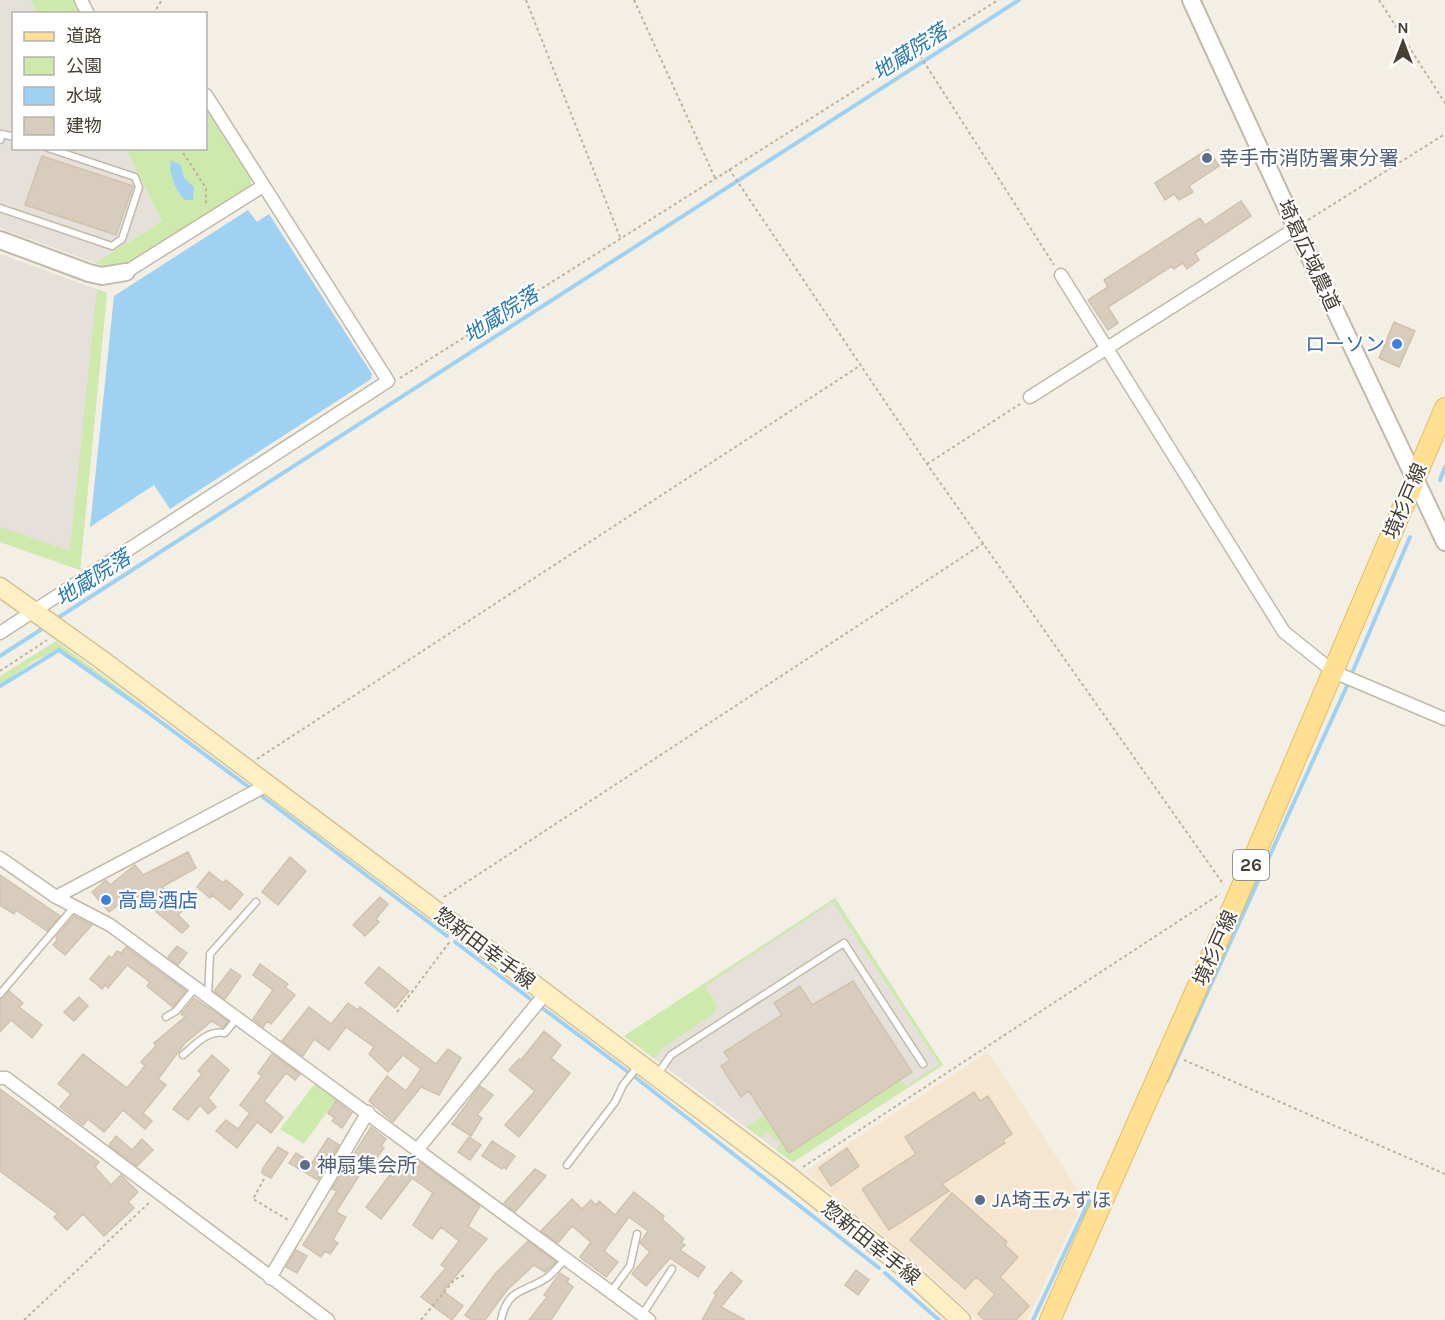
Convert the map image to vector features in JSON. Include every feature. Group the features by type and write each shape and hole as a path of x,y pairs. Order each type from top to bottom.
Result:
{"main road":[{"name":"境杉戸線","path":"1050,1320 1334,672 1445,408"},
{"name":"惣新田幸手線","path":"0,587 269,784 789,1176 900,1264 961,1320"}],"street":[{"name":"埼葛広域農道","path":"1191,0 1445,542"},
{"path":"0,633 49,621 388,381 207,97"},
{"path":"0,240 89,273 102,276 126,272 133,270 263,186"},
{"path":"1030,398 1296,228"},
{"path":"1061,275 1105,349 1284,632 1334,672 1445,720"},
{"path":"56,897 269,784"},
{"path":"0,858 56,897 110,925 646,1318"},
{"path":"417,1150 545,994"},
{"path":"0,1078 6,1078 327,1320"},
{"path":"270,1278 368,1112"}],"lane":[{"path":"0,140 2,134 12,136"},
{"path":"0,208 112,246 122,239 139,187 135,177 54,150"},
{"path":"208,996 211,978 210,954 256,902"},
{"path":"0,994 75,906"},
{"path":"657,1076 671,1055 844,943 923,1064"},
{"path":"166,1017 176,1011 195,987"},
{"path":"183,1055 208,1034 225,1033 238,1017"},
{"path":"567,1165 615,1102 623,1085 640,1063"},
{"path":"611,1292 630,1266 637,1234"},
{"path":"501,1320 504,1305 512,1295 548,1277 565,1259"},
{"path":"646,1318 672,1269"}],"path":[{"path":"526,0 621,238"},
{"path":"634,0 715,178"},
{"path":"388,381 399,379 998,0"},
{"path":"1379,0 1445,103"},
{"path":"917,51 1061,275"},
{"path":"1296,228 1445,134"},
{"path":"181,150 206,188 208,201 205,209"},
{"path":"729,169 927,464 1227,889 789,1176"},
{"path":"245,767 861,365"},
{"path":"927,464 1030,398"},
{"path":"430,906 984,543"},
{"path":"0,671 49,621"},
{"path":"397,1012 459,927"},
{"path":"1167,1053 1445,1174"},
{"path":"264,1179 254,1199 299,1227"},
{"path":"24,1320 159,1194"},
{"path":"421,1320 455,1279 465,1275"}],"shaded area":[{"path":"0,0 30,0 36,12 12,12 12,150 126,150 162,221 95,263 0,228"},
{"path":"0,254 107,293 80,570 0,542"},
{"path":"835,898 943,1065 793,1162 624,1036"},
{"path":"988,1052 1084,1199 1027,1320 978,1320 916,1262 805,1172"}],"green space":[{"path":"30,0 75,0 81,12 36,12"},
{"path":"207,106 252,177 250,187 132,263 112,269 95,263 162,221 126,150 207,150"},
{"path":"97,289 107,293 80,570 0,542 0,527 70,551"},
{"path":"56,641 149,710 59,649 34,661 0,685 0,676"},
{"path":"835,898 943,1065 793,1162 776,1150 781,1143 766,1132 761,1138 746,1127 764,1115 789,1153 900,1079 906,1086 939,1064 833,902 705,986 717,1005 715,1013 664,1047 654,1058 624,1036"},
{"path":"317,1081 338,1097 304,1144 280,1129"}],"water":[{"path":"171,160 181,165 184,178 194,187 193,200 185,200 178,192 171,175"},
{"path":"248,210 257,222 269,214 372,374 371,379 170,509 154,485 90,527 114,296"}],"building":[{"path":"1208,149 1219,166 1189,186 1193,192 1179,200 1174,194 1165,200 1155,183"},
{"path":"42,156 133,186 116,235 25,205"},
{"path":"1241,201 1251,216 1195,253 1199,260 1187,269 1183,263 1174,269 1172,266 1108,307 1118,323 1108,330 1088,300 1108,287 1104,280 1200,218 1205,225"},
{"name":"ローソン","path":"1394,322 1415,331 1399,367 1379,358"},
{"path":"188,852 196,868 162,887 185,908 178,915 189,926 182,933 133,893 109,912 92,892 106,880 110,885 135,865 143,875"},
{"path":"290,857 306,871 278,905 262,892"},
{"path":"209,872 223,883 226,880 243,894 230,910 212,895 210,898 197,887"},
{"path":"0,875 60,916 47,931 16,910 14,914 0,905"},
{"path":"380,897 388,904 376,919 379,922 365,936 353,925"},
{"path":"74,916 92,925 65,955 53,945 57,940 56,937"},
{"path":"177,946 187,953 178,965 168,957"},
{"path":"126,947 186,991 173,1007 147,986 150,982 127,965 108,988 105,985 102,989 90,979 109,956 112,958 117,951 121,953"},
{"path":"260,964 288,984 285,987 295,995 271,1024 267,1021 263,1027 253,1019 273,990 253,975"},
{"path":"379,967 409,991 395,1008 365,983"},
{"path":"231,969 241,976 225,999 214,991"},
{"path":"853,981 912,1072 789,1153 749,1091 741,1097 721,1066 730,1060 724,1052 782,1015 774,1003 800,986 812,1005"},
{"path":"9,991 23,1003 19,1007 42,1025 32,1038 11,1020 0,1032 0,999"},
{"path":"79,997 88,1006 74,1021 64,1012"},
{"path":"194,998 228,1021 223,1028 212,1021 185,1043 158,1079 166,1085 143,1113 152,1121 145,1129 123,1110 104,1132 88,1119 83,1125 60,1107 71,1094 58,1084 83,1054 127,1088 145,1066 141,1062 156,1046 154,1043 185,1017 181,1014"},
{"path":"348,1003 358,1010 360,1007 436,1064 448,1049 461,1058 439,1095 421,1087 393,1122 369,1101 387,1076 406,1091 421,1069 403,1055 388,1072 369,1054 374,1047 346,1027 329,1050 314,1039 303,1056 282,1041 309,1007 331,1024"},
{"path":"544,1031 561,1045 551,1058 570,1073 519,1137 505,1125 535,1091 509,1070 519,1059 521,1060"},
{"path":"272,1054 300,1074 295,1080 286,1073 264,1101 283,1117 271,1133 257,1122 237,1148 216,1131 226,1120 238,1129 250,1113 240,1105 262,1076 258,1073"},
{"path":"212,1055 229,1070 208,1098 216,1107 208,1114 200,1105 188,1120 173,1109 202,1074 198,1071"},
{"path":"480,1086 493,1095 477,1115 482,1118 471,1136 452,1124"},
{"path":"0,1089 99,1162 95,1167 111,1185 121,1175 138,1192 128,1202 134,1208 104,1236 83,1214 67,1230 54,1217 58,1214 0,1171"},
{"path":"974,1092 980,1101 988,1096 1012,1134 1003,1140 1005,1143 942,1184 949,1191 889,1230 862,1189 916,1154 905,1137"},
{"path":"336,1101 352,1113 342,1128 332,1121 335,1118 328,1113"},
{"path":"371,1127 386,1139 381,1146 384,1148 373,1163 369,1160 336,1212 346,1217 333,1240 338,1243 330,1254 325,1251 321,1257 303,1245 337,1191 332,1189"},
{"path":"116,1136 132,1150 142,1139 153,1150 137,1166 109,1145"},
{"path":"469,1137 481,1145 470,1160 458,1152"},
{"path":"328,1138 339,1145 318,1180 289,1163 296,1153 312,1163"},
{"path":"492,1141 515,1156 506,1169 504,1167 502,1169 482,1156"},
{"path":"278,1147 288,1153 271,1178 262,1173 263,1168"},
{"path":"847,1148 859,1166 831,1186 819,1168"},
{"path":"410,1155 480,1206 468,1226 487,1239 443,1291 463,1306 452,1320 421,1297 446,1268 441,1265 459,1241 441,1227 432,1239 413,1225 433,1193 412,1178 381,1219 366,1207 401,1160 404,1163"},
{"path":"535,1169 546,1176 515,1212 504,1203"},
{"path":"634,1192 664,1216 662,1219 684,1239 681,1242 685,1245 680,1250 705,1267 698,1277 670,1258 646,1286 632,1274 650,1252 640,1243 648,1231 629,1217 604,1251 618,1262 606,1277 580,1257 591,1242 572,1226 558,1243 541,1231 572,1199 582,1209 591,1200 596,1205 599,1201 615,1215"},
{"path":"952,1193 1007,1242 1005,1245 1018,1257 1000,1277 1029,1306 1016,1320 985,1320 978,1314 995,1294 976,1277 965,1289 910,1240"},
{"path":"528,1241 556,1262 545,1272 534,1265 507,1290 485,1320 472,1320 465,1315 495,1274"},
{"path":"296,1250 307,1256 297,1273 286,1267"},
{"path":"856,1270 869,1280 858,1295 845,1285"},
{"path":"731,1272 742,1281 721,1307 745,1320 702,1320 716,1295 714,1293"},
{"path":"560,1273 569,1279 567,1282 573,1287 551,1320 529,1320 547,1297 544,1295"}],"waterway":[{"name":"地蔵院落","path":"56,619 1019,0"},
{"path":"1440,480 1445,467"},
{"path":"1352,673 1410,537"},
{"name":"地蔵院落","path":"0,656 45,627"},
{"path":"0,686 59,650 250,788"},
{"path":"1167,1081 1347,686"},
{"path":"263,797 447,936"},
{"path":"455,942 533,1001"},
{"path":"541,1007 628,1072"},
{"path":"635,1077 879,1268"},
{"path":"1033,1320 1089,1201"},
{"path":"885,1273 939,1320"}],"place":[{"name":"幸手市消防署東分署","path":"1207,158"},
{"name":"ローソン","path":"1397,344"},
{"name":"高島酒店","path":"106,900"},
{"name":"神扇集会所","path":"305,1165"},
{"name":"JA埼玉みずほ","path":"980,1200"}]}
